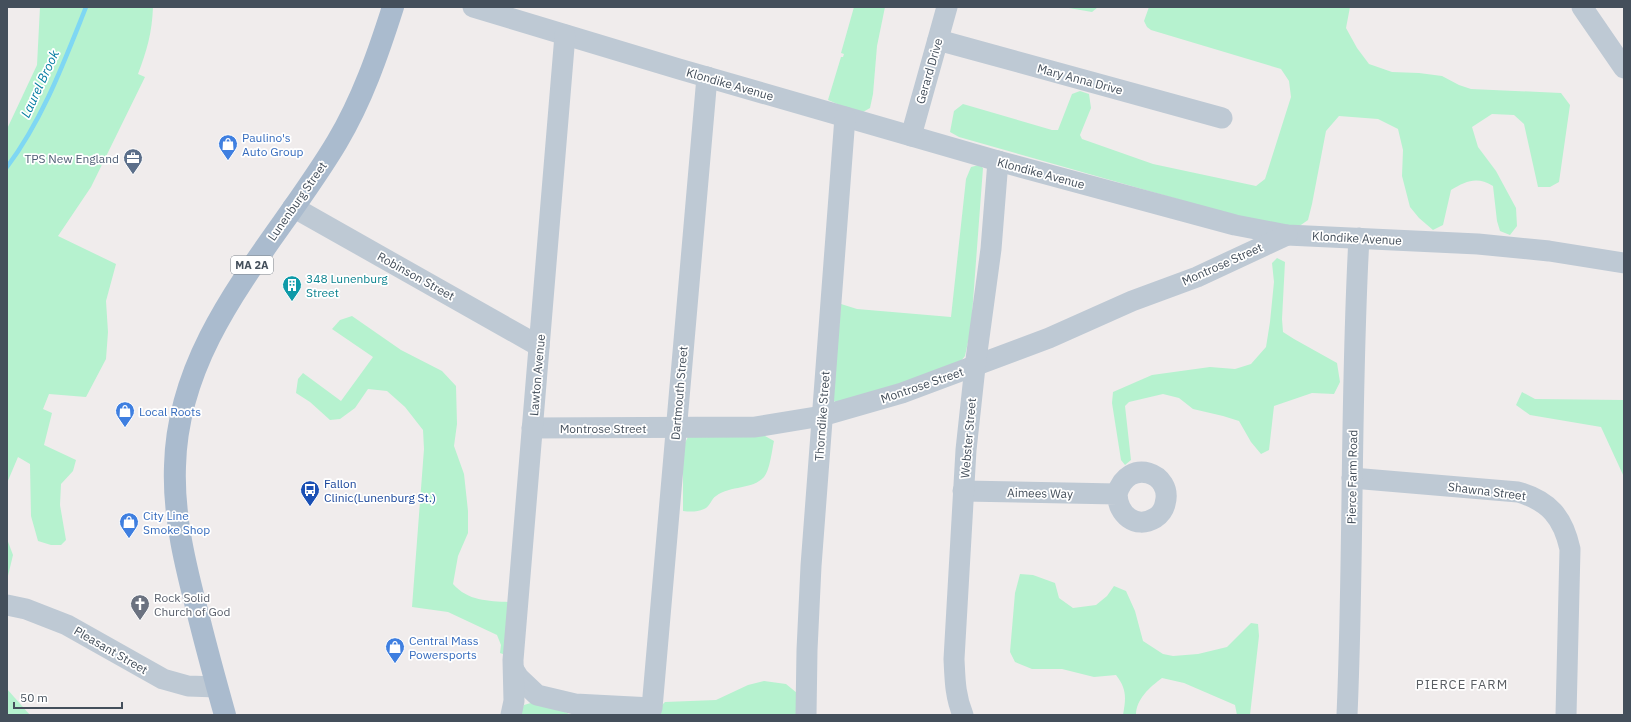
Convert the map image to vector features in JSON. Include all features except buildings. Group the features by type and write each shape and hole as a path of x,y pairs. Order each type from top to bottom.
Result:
{"main road":[{"name":"Lunenburg Street","path":"217,687 188,577 177,507 175,467 177,436 183,406 191,377 205,344 225,308 328,156 353,113 372,69 394,7"},
{"name":"MA 2A","path":"217,687 225,715"}],"street":[{"name":"Klondike Avenue","path":"473,7 707,77 998,161 1235,225 1287,235 1484,245 1549,251 1624,263"},
{"name":"Gerard Drive","path":"911,136 947,7"},
{"path":"1582,7 1624,68"},
{"name":"Lawton Avenue","path":"512,715 532,428 565,35"},
{"name":"Mary Anna Drive","path":"938,40 1222,118"},
{"name":"Dartmouth Street","path":"514,670 519,678 537,695 575,704 652,708 707,77"},
{"name":"Thorndike Street","path":"806,715 805,694 808,616 845,117"},
{"name":"Webster Street","path":"963,715 957,702 954,659 963,491 975,367 991,249 998,161"},
{"name":"Robinson Street","path":"293,207 539,346"},
{"path":"1227,262 1236,245 1235,225"},
{"name":"Montrose Street","path":"532,428 676,428 756,426 822,416 902,393 975,367 1049,338 1132,300 1197,277 1287,235"},
{"name":"Pierce Farm Road","path":"1346,715 1349,653 1355,328 1359,238"},
{"name":"Shawna Street","path":"1352,478 1518,492 1543,502 1552,510 1566,532 1570,549 1566,715"},
{"name":"Aimees Way","path":"963,491 1117,494"},
{"name":"Pleasant Street","path":"7,605 26,609 67,625 141,668 168,681 188,686 217,687"}],"green space":[{"path":"40,7 153,7 152,25 138,74 145,77 91,187 58,236 116,264 106,301 108,332 106,359 86,397 49,394 43,409 52,413 44,445 76,460 73,471 61,484 60,505 66,540 61,545 51,545 38,541 31,516 30,464 18,457 7,483 7,129 37,65"},
{"path":"854,7 885,7 877,46 873,94 870,108 863,112 828,100 841,57 843,57 844,54 841,53"},
{"path":"1063,7 1098,7 1092,12"},
{"path":"1149,7 1350,7 1346,28 1357,48 1369,64 1392,72 1442,76 1459,85 1471,89 1561,93 1570,105 1559,182 1550,187 1538,187 1524,124 1514,115 1492,114 1472,127 1478,147 1496,171 1516,208 1517,226 1510,235 1500,231 1497,221 1493,186 1477,180 1467,182 1451,190 1443,225 1433,230 1419,218 1410,207 1402,176 1403,150 1398,129 1378,119 1339,116 1326,131 1308,220 1298,227 1244,218 959,137 950,132 954,111 963,104 1052,130 1058,130 1072,94 1080,91 1089,94 1091,108 1080,135 1082,139 1153,164 1256,186 1265,179 1291,97 1289,81 1281,69 1151,30 1147,27 1144,21"},
{"path":"979,165 983,168 971,328 965,356 955,368 837,403 832,400 841,304 857,309 951,317 966,179 971,167"},
{"path":"1277,258 1285,262 1282,319 1283,332 1337,363 1340,382 1334,394 1312,393 1274,406 1269,450 1261,454 1251,442 1239,421 1193,409 1179,398 1163,394 1129,402 1125,406 1131,460 1125,465 1121,460 1112,403 1113,392 1152,375 1210,367 1235,369 1251,364 1266,347 1274,282 1272,263"},
{"path":"352,316 401,350 442,371 456,386 457,424 454,446 464,474 468,511 468,533 458,556 453,584 459,590 472,597 509,602 511,657 500,653 501,645 497,635 448,612 412,607 424,449 423,430 405,407 387,391 368,389 355,408 340,419 330,420 310,402 296,393 298,379 303,373 341,401 373,357 332,329 340,320"},
{"path":"1522,392 1535,399 1624,400 1624,477 1601,427 1530,415 1516,405"},
{"path":"765,436 774,441 769,465 764,477 754,484 728,490 714,497 708,507 704,509 694,512 683,511 683,446 688,437"},
{"path":"7,539 13,555 7,580"},
{"path":"1020,574 1033,575 1055,583 1059,598 1073,608 1096,605 1107,596 1114,586 1126,591 1135,611 1143,641 1163,654 1173,656 1198,654 1227,647 1251,623 1258,624 1259,636 1250,715 1237,715 1235,705 1184,683 1162,678 1144,694 1138,704 1136,715 1123,715 1125,694 1120,680 1116,675 1094,677 1062,669 1032,669 1015,662 1010,652 1015,593"},
{"path":"764,681 786,684 797,693 797,715 658,715 661,706 665,702 716,700 748,685"},
{"path":"7,689 30,715 7,715"},
{"path":"534,702 561,710 571,715 519,715 524,705"}],"waterway":[{"name":"Laurel Brook","path":"7,167 20,149 52,90 86,7"}],"place":[{"name":"Paulino's Auto Group","path":"228,161"},
{"name":"TPS New England","path":"133,175"},
{"name":"348 Lunenburg Street","path":"292,302"},
{"name":"Local Roots","path":"125,428"},
{"name":"Fallon Clinic(Lunenburg St.)","path":"310,507"},
{"name":"City Line Smoke Shop","path":"129,539"},
{"name":"Rock Solid Church of God","path":"140,621"},
{"name":"Central Mass Powersports","path":"395,664"}],"district":[{"name":"PIERCE FARM","path":"1462,684"}]}
